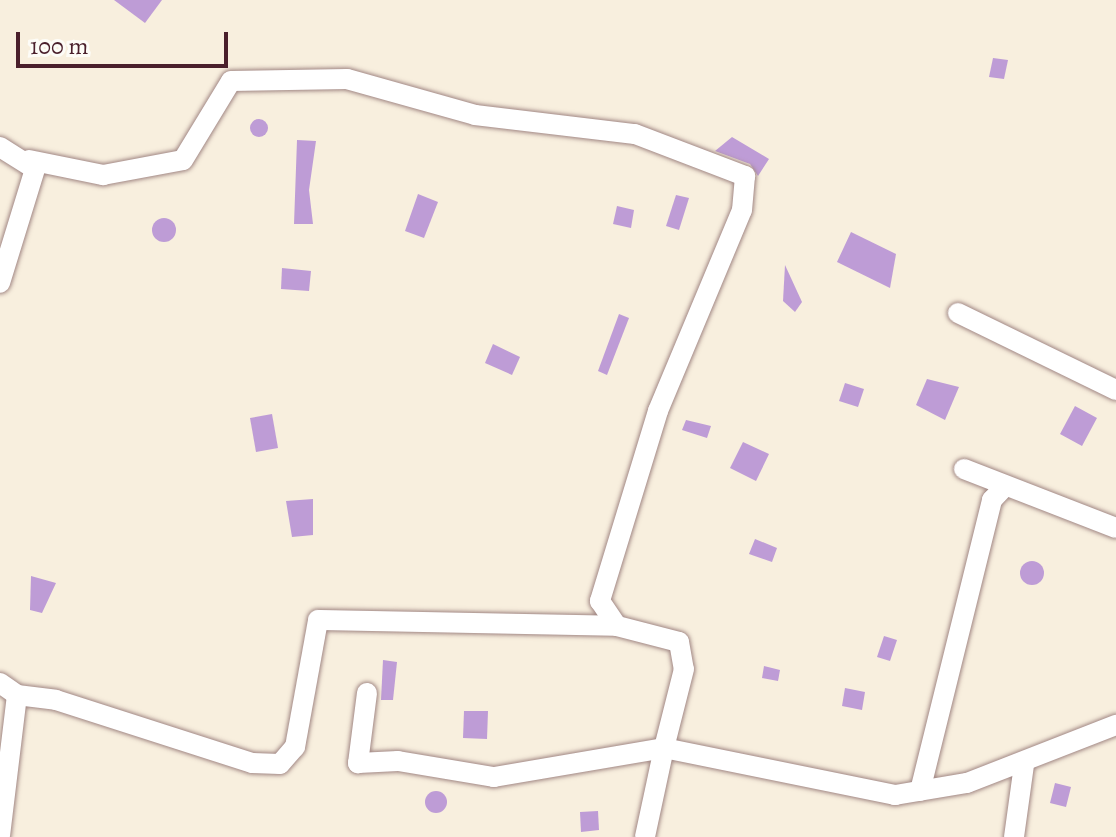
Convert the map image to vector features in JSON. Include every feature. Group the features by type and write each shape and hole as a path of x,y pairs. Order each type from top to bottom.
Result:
{"street":[{"path":"0,147 29,160 103,175 183,160 231,81 347,79 475,115 635,134 745,176 742,210 658,411 600,601 617,626"},
{"path":"0,283 24,214 35,169 29,160"},
{"path":"958,313 1116,390"},
{"path":"964,469 1116,528"},
{"path":"920,791 992,500 1004,487"},
{"path":"0,683 17,695 71,704 252,763 280,764 295,747 318,620 617,626 679,642 684,669 645,837"},
{"path":"367,693 358,763 398,761 494,777 664,748 895,795 1024,765 1116,725"},
{"path":"0,835 17,695"},
{"path":"1014,837 1024,765"}],"building":[{"path":"114,0 162,0 145,23"},
{"path":"993,58 1008,60 1004,79 989,77"},
{"path":"259,119 268,128 259,137 250,128"},
{"path":"732,137 769,159 758,176 750,164 715,151"},
{"path":"297,140 316,141 309,190 313,224 294,224"},
{"path":"418,194 438,202 424,238 405,231"},
{"path":"676,195 689,198 679,230 666,226"},
{"path":"617,206 634,210 631,228 613,224"},
{"path":"164,218 175,225 176,230 169,241 164,242 153,235 152,230 159,219"},
{"path":"851,232 896,254 890,288 837,262"},
{"path":"785,265 802,302 795,312 783,301"},
{"path":"282,268 311,271 309,291 281,289"},
{"path":"619,314 629,318 607,375 598,371"},
{"path":"493,344 520,357 512,375 485,363"},
{"path":"927,379 959,387 945,420 916,405"},
{"path":"845,383 864,389 858,407 839,401"},
{"path":"1075,406 1097,418 1082,446 1060,434"},
{"path":"272,414 278,448 256,452 250,418"},
{"path":"686,420 711,426 707,438 682,430"},
{"path":"743,442 769,454 756,481 730,468"},
{"path":"313,499 313,535 292,537 286,501"},
{"path":"755,539 777,548 772,562 749,554"},
{"path":"1032,561 1041,564 1044,573 1041,582 1032,585 1023,582 1020,573 1023,564"},
{"path":"31,576 56,583 42,613 30,610"},
{"path":"884,636 897,640 890,661 877,657"},
{"path":"383,660 397,662 393,700 381,700"},
{"path":"764,666 780,670 778,681 762,678"},
{"path":"845,688 865,692 862,710 842,706"},
{"path":"464,711 488,711 487,739 463,738"},
{"path":"1055,783 1071,787 1066,807 1050,803"},
{"path":"436,791 444,794 447,802 444,810 436,813 428,810 425,802 428,794"},
{"path":"598,811 599,830 581,832 580,812"}]}
